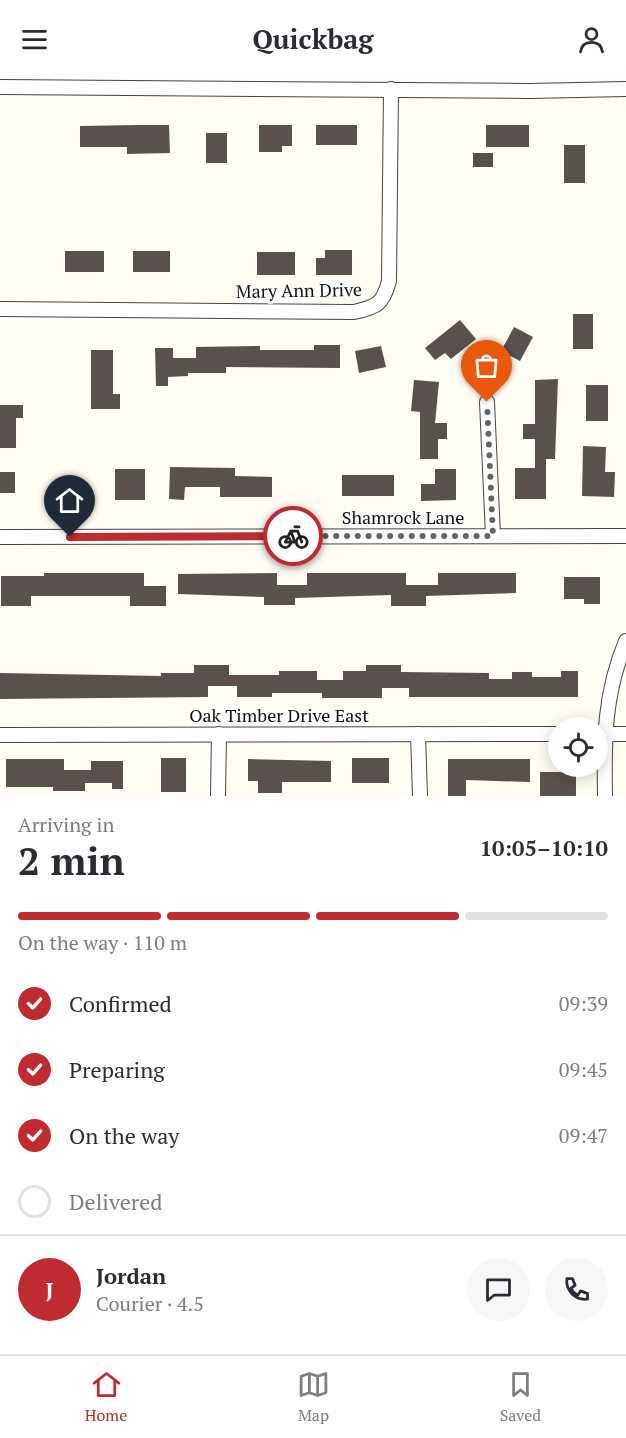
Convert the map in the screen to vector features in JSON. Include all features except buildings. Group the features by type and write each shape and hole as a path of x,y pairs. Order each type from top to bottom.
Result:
{"street":[{"path":"0,87 626,89"},
{"name":"Mary Ann Drive","path":"0,309 354,312 373,308 385,298 389,281 391,89"},
{"path":"487,402 493,536"},
{"name":"Shamrock Lane","path":"0,537 626,536"},
{"path":"604,717 614,671 626,641"},
{"path":"218,796 219,734"},
{"path":"418,734 420,796"},
{"name":"Oak Timber Drive East","path":"0,735 548,734"},
{"path":"608,734 626,734"},
{"path":"603,777 605,796"}],"way so far":[{"path":"293,536 493,536 487,402"}],"route":[{"path":"70,537 293,536"}]}
